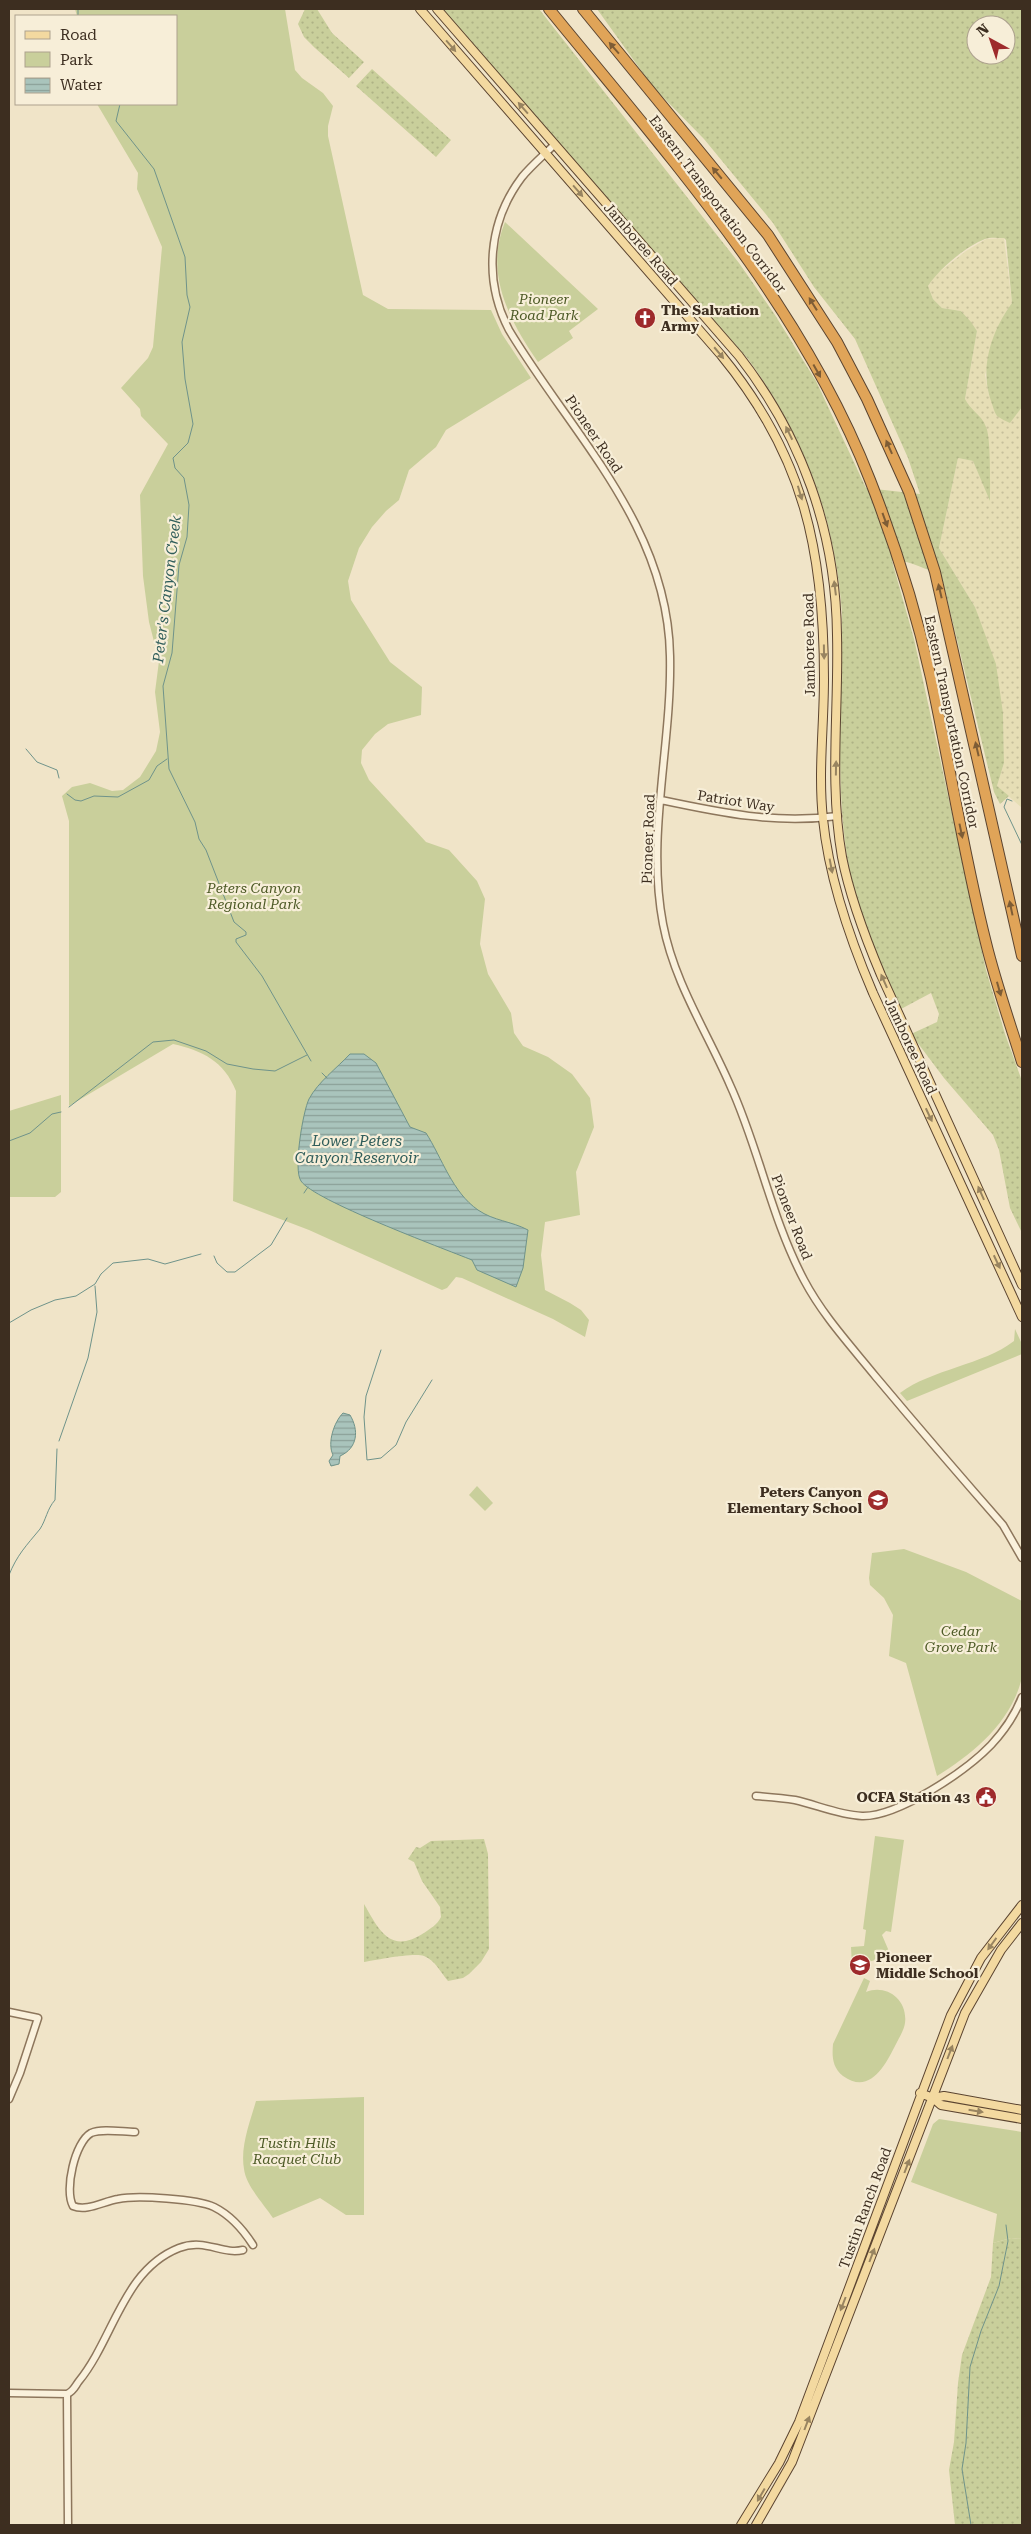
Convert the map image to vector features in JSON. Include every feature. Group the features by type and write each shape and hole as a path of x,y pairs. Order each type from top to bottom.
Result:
{"highway":[{"name":"Eastern Transportation Corridor","path":"549,9 666,152 767,290 830,393 870,480 900,562 930,676 986,943 1022,1062"},
{"name":"Eastern Transportation Corridor","path":"583,9 768,234 837,342 867,399 909,492 936,572 1022,956"}],"main road":[{"name":"Jamboree Road","path":"420,9 736,373 769,422 797,482 816,556 823,606 823,818 835,883 852,945 1022,1317"},
{"name":"Jamboree Road","path":"437,9 739,356 771,400 805,466 820,510 830,556 836,602 836,776 842,857 863,932 1022,1285"},
{"name":"Tustin Ranch Road","path":"741,2525 779,2463 799,2422 920,2093 951,2015 968,1981 1000,1933 1022,1905"},
{"name":"Tustin Ranch Road","path":"756,2525 792,2462 966,2013 1001,1950 1022,1923"},
{"path":"920,2093 933,2098 941,2105 1022,2119"},
{"path":"933,2098 944,2096 1022,2110"}],"street":[{"name":"Pioneer Road","path":"555,144 523,176 504,206 493,242 492,276 494,291 501,315 509,330 619,492 640,529 655,566 660,585 670,653 657,875 668,945 685,994 731,1086 793,1258 806,1284 831,1322 1003,1525 1022,1558"},
{"name":"Patriot Way","path":"661,800 752,818 774,820 838,816"},
{"path":"756,1796 795,1800 854,1815 880,1814 893,1810 921,1796 982,1754 1007,1725 1022,1697"},
{"path":"9,2012 38,2018 20,2073 9,2099"},
{"path":"135,2132 92,2133 86,2139 70,2175 69,2195 73,2206 84,2208 127,2197 208,2205 225,2214 242,2230 253,2245"},
{"path":"9,2393 67,2394 73,2391 92,2363 130,2290 156,2262 172,2251 190,2245 209,2245 235,2251 243,2250"},
{"path":"67,2394 68,2525"}],"shaded area":[{"path":"1004,238 1012,303 1004,315 985,375 989,396 1022,407 1022,808 997,786 1004,763 1003,713 975,607 939,548 958,458 973,461 990,499 979,416 968,407 965,399 977,331 961,311 942,308 933,299 928,286 934,276 966,251 986,239"}],"green space":[{"name":"Peters Canyon Regional Park","path":"75,9 285,9 295,70 302,78 323,93 333,106 328,126 328,136 363,295 388,309 491,310 502,334 531,378 446,430 436,447 409,470 399,500 372,527 359,548 348,581 351,600 390,662 422,687 421,715 388,724 375,734 362,750 361,763 369,780 426,842 449,850 477,881 485,899 480,944 488,974 511,1013 514,1033 523,1046 548,1057 572,1074 590,1098 594,1127 576,1172 580,1215 545,1222 541,1255 545,1290 581,1310 589,1320 585,1337 553,1319 462,1278 456,1277 447,1288 442,1290 309,1230 233,1201 236,1091 219,1065 203,1054 173,1044 69,1106 69,821 62,796 72,787 90,783 112,791 123,790 140,777 156,751 160,732 155,692 159,661 149,622 143,576 140,495 168,444 141,416 140,409 121,388 148,358 153,347 162,247 137,189 138,173 98,105 178,105 178,15 77,15"},
{"path":"305,9 317,9 332,33 364,62 349,78 304,37 298,24"},
{"path":"441,9 539,9 739,263 775,315 816,381 866,488 920,494 908,458 855,339 814,287 773,223 704,139 653,87 597,9 1022,9 1022,407 1010,423 995,413 986,376 993,337 1012,303 1006,240 1004,238 987,238 969,247 946,266 928,286 933,299 942,308 961,311 977,331 965,399 982,419 988,432 990,501 973,461 958,458 939,548 975,607 996,664 1003,713 1004,763 997,786 1009,796 1000,804 994,792 941,574 910,563 892,561 914,639 986,970 1005,1034 1022,1081 1022,1233 1010,1208 999,1150 993,1135 944,1078 911,1034 937,1022 939,1014 931,993 901,1009 874,950 857,905 847,855 843,821 840,751 842,613 838,578 824,511 813,479 801,448 768,388 748,359"},
{"path":"372,69 451,140 436,157 356,86"},
{"name":"Pioneer Road Park","path":"505,222 598,309 569,331 573,338 538,362 509,313 503,295 497,259 499,241"},
{"path":"61,1095 61,1192 55,1197 9,1197 9,1111"},
{"path":"1015,1329 1022,1344 1022,1354 907,1401 900,1393 927,1378 973,1362 1002,1349 1014,1341"},
{"path":"477,1486 493,1503 485,1511 469,1495"},
{"name":"Cedar Grove Park","path":"904,1549 966,1572 1022,1601 1024,1660 1022,1677 1010,1708 977,1747 937,1776 906,1663 889,1656 893,1615 884,1598 870,1585 872,1553"},
{"path":"875,1836 904,1840 891,1932 886,1931 882,1935 891,1956 852,1966 851,1947 864,1946 866,1930 863,1929"},
{"path":"484,1839 488,1854 489,1949 481,1962 463,1978 448,1981 435,1964 424,1956 404,1956 364,1962 364,1904 375,1923 387,1936 394,1940 412,1939 431,1928 441,1917 440,1907 422,1881 414,1862 408,1859 416,1847 420,1848 431,1841"},
{"path":"864,1978 870,1981 866,1992 881,1990 888,1992 899,2001 905,2014 905,2023 900,2037 882,2068 869,2080 861,2082 853,2081 839,2073 833,2057 833,2044"},
{"name":"Tustin Hills Racquet Club","path":"364,2097 364,2215 346,2215 320,2198 273,2218 248,2182 244,2169 244,2143 256,2101"},
{"path":"939,2119 1022,2132 1022,2239 1011,2238 993,2243 997,2214 911,2182 933,2124"},
{"path":"1011,2238 1022,2239 1022,2525 955,2525 949,2470 954,2442 962,2355 991,2277 993,2243"}],"water":[{"name":"Lower Peters Canyon Reservoir","path":"350,1054 364,1054 376,1063 410,1127 426,1133 454,1184 469,1203 490,1216 528,1230 523,1268 516,1287 477,1270 472,1260 352,1211 329,1200 301,1181 298,1153 309,1099 322,1081"},
{"path":"343,1413 350,1415 353,1421 356,1432 355,1438 346,1453 340,1456 339,1464 331,1466 329,1461 333,1455 331,1450 332,1433"}],"waterway":[{"name":"Peter's Canyon Creek","path":"78,9 78,15"},
{"name":"Peter's Canyon Creek","path":"120,105 116,121 154,169 185,257 187,295 190,307 182,342 185,379 193,424 188,443 173,458 175,468 184,478 189,505 187,537 179,565 172,653 163,686 169,769 195,822 199,839 206,850 234,922 246,932 246,935 236,939 236,942 262,976 311,1061"},
{"path":"26,749 37,762 57,770 59,778"},
{"path":"67,794 75,800 81,801 94,796 118,797 149,780 157,766 167,759"},
{"path":"1012,801 1007,799 1004,807 1022,845"},
{"path":"69,1107 153,1042 174,1040 206,1051 227,1064 275,1071 307,1055"},
{"name":"Peter's Canyon Creek","path":"322,1073 327,1078"},
{"path":"9,1141 30,1133 52,1114 61,1112"},
{"path":"304,1193 308,1187"},
{"path":"214,1256 217,1263 227,1272 235,1272 271,1245 287,1218"},
{"path":"9,1323 31,1310 55,1300 76,1296 95,1284 101,1274 113,1263 148,1259 165,1264 201,1254"},
{"path":"59,1441 88,1358 97,1312 95,1286"},
{"path":"381,1350 366,1396 364,1417 367,1460 381,1458 396,1445 406,1422 432,1380"},
{"path":"9,1575 19,1556 40,1529 55,1500 57,1449"},
{"path":"971,2525 962,2469 966,2443 970,2367 981,2331 999,2286 1008,2241 1006,2225"}],"place":[{"name":"The Salvation Army","path":"645,318"},
{"name":"Peters Canyon Elementary School","path":"878,1500"},
{"name":"OCFA Station 43","path":"986,1797"},
{"name":"Pioneer Middle School","path":"860,1965"}]}
